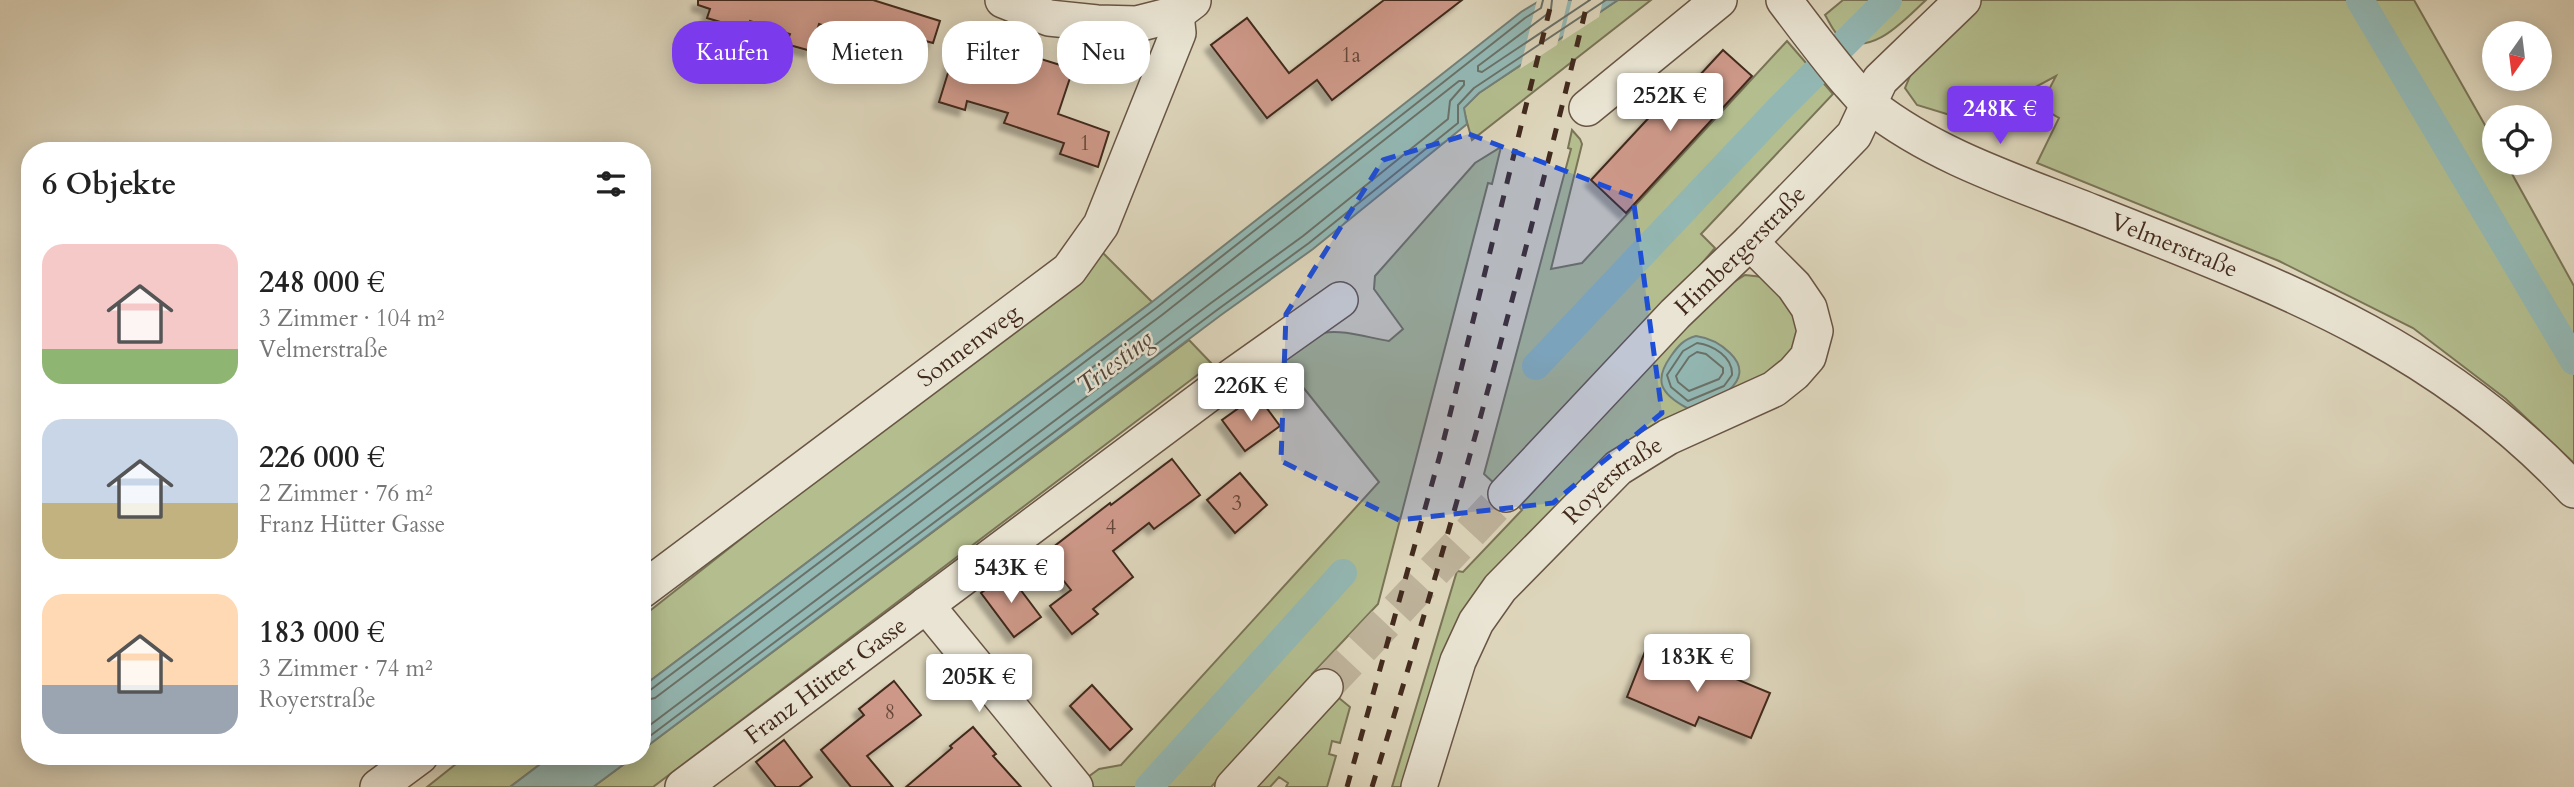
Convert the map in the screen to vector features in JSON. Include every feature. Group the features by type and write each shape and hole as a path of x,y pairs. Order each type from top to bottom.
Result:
{"street":[{"path":"1003,0 1049,18 1097,23 1137,24 1186,7"},
{"path":"1587,108 1719,0"},
{"name":"Velmerstraße","path":"1784,0 1868,104 1899,126 1978,167 2255,276 2382,338 2449,380 2499,417 2574,490"},
{"name":"Himbergerstraße","path":"1506,495 1675,314 1750,242 1854,135 1880,80 1963,0"},
{"name":"Sonnenweg","path":"651,583 1069,270 1101,225 1186,7"},
{"name":"Royerstraße","path":"1419,787 1458,661 1476,621 1500,588 1618,468 1668,437 1774,388 1794,373 1808,357 1815,331 1809,308 1794,286 1750,242"},
{"name":"Franz Hütter Gasse","path":"683,787 1234,375 1340,300"},
{"path":"926,605 1075,787"},
{"path":"1233,787 1325,687"},
{"path":"378,787 408,765"}],"highlighted area":[{"path":"1469,134 1633,197 1662,413 1553,503 1399,520 1281,461 1286,314 1383,160"}],"green space":[{"path":"1618,0 1651,0 1472,140 1463,108 1479,93"},
{"path":"1843,0 1926,0 1887,34 1876,40 1853,43 1838,36 1825,15"},
{"path":"1982,0 2414,0 2482,120 2482,175 2513,175 2574,286 2574,463 2506,399 2413,328 2279,261 2037,163 2059,118 2040,107 2056,76 1976,119 1950,115 1917,105 1905,88 1919,54"},
{"path":"1787,41 1833,94 1701,234 1715,248 1645,329 1495,484 1484,474 1571,149 1568,148 1572,130 1582,144 1551,269 1582,263"},
{"path":"1501,147 1492,184 1488,183 1378,604 1312,674 1315,678 1211,787 1089,787 1088,777 1099,769 1121,765 1379,482 1278,356 1323,333 1347,333 1389,341 1403,329 1374,289 1375,276 1475,163"},
{"path":"1103,253 1152,302 651,680 651,610"},
{"path":"1745,275 1763,277 1798,315 1798,353 1524,549 1411,787 1392,787 1457,571 1463,572 1522,510 1519,507 1715,294"},
{"path":"1189,340 1212,364 653,787 593,787 623,765 651,765 651,743"},
{"path":"1339,698 1350,707 1340,743 1332,741 1329,754 1336,756 1327,787 1286,787 1288,783 1279,777 1270,787 1256,787"},
{"path":"455,765 539,765 510,787 427,787"}],"water":[{"name":"Triesting","path":"1541,0 1618,0 1479,93 1464,108 1467,124 1313,249 1221,315 651,743 651,680 1152,302 1521,12"},
{"path":"1696,336 1706,338 1726,349 1738,364 1739,373 1736,382 1719,397 1687,408 1666,392 1661,380 1665,365 1676,349"},
{"path":"539,765 623,765 593,787 510,787"}],"pier":[{"path":"1537,0 1568,0 1557,45 1520,69"},
{"path":"1572,0 1603,0 1599,17 1562,41"}],"building":[{"path":"698,0 873,0 940,21 933,43 928,42 928,21 807,21 807,50 793,46 793,21 717,21 707,18 710,9 698,5"},
{"path":"1384,0 1462,0 1332,100 1317,80 1267,118 1211,45 1247,18 1289,73"},
{"path":"1723,50 1752,76 1626,213 1591,180 1669,96 1675,102"},
{"path":"1043,60 1057,64 1057,84 1068,84 1058,114 1109,132 1098,167 1060,154 1064,143 1004,123 1008,113 967,101 965,110 939,102 945,84 1043,84"},
{"path":"1257,395 1280,426 1245,451 1222,420"},
{"path":"1172,459 1200,495 1154,529 1149,523 1113,551 1133,577 1093,609 1098,614 1072,634 1050,606 1071,590 1043,555"},
{"path":"1240,473 1267,505 1235,533 1207,500"},
{"path":"1008,573 1041,617 1014,637 981,593"},
{"path":"1646,649 1715,676 1717,671 1770,693 1751,738 1699,717 1695,726 1627,697"},
{"path":"894,681 921,715 867,756 893,787 851,787 821,750 864,715 859,709"},
{"path":"1092,685 1132,729 1110,750 1070,706"},
{"path":"973,727 996,754 993,756 1021,787 906,787 952,748 950,746"},
{"path":"784,740 812,777 799,787 776,787 756,762"}],"waterway":[{"path":"1536,366 1778,110 1888,0"},
{"path":"2360,0 2574,361"},
{"path":"1149,787 1343,573"}],"tunnel":[{"path":"1325,687 1506,494"}],"railway":[{"path":"1347,787 1440,455 1552,0"},
{"path":"1372,787 1431,592 1486,395 1588,0"}]}
